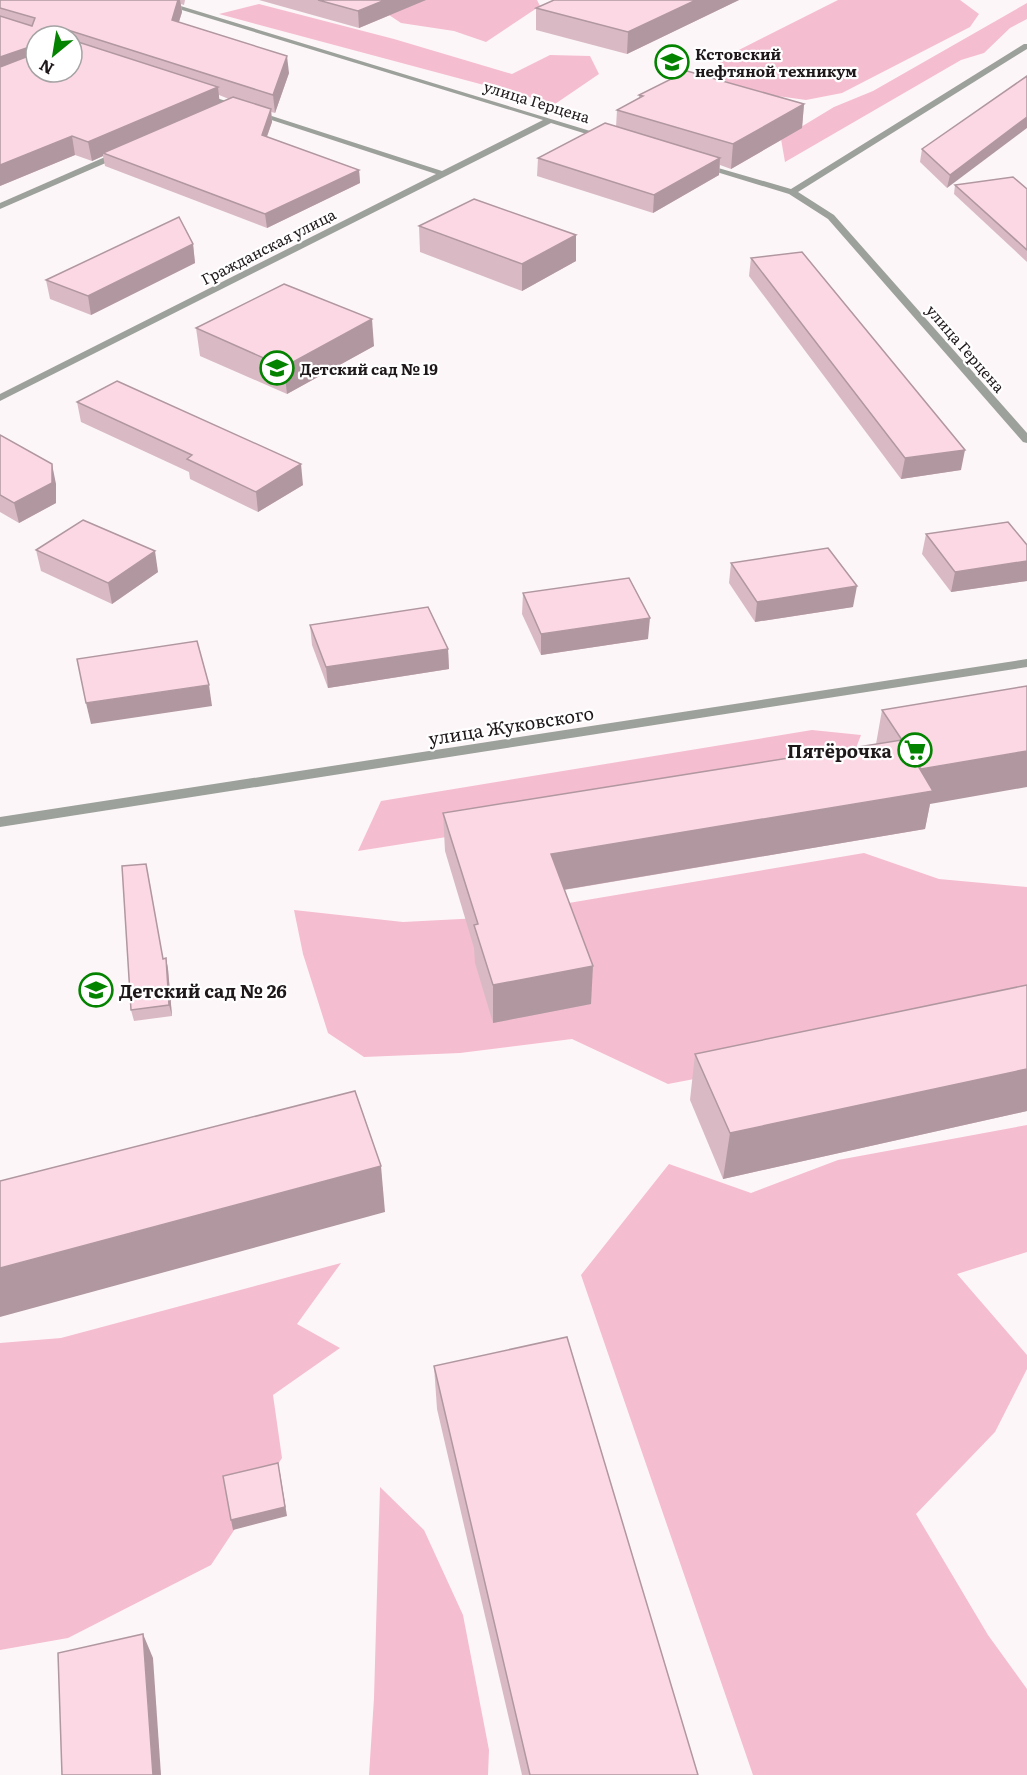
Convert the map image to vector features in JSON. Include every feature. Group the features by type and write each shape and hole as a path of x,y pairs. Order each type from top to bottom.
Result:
{"street":[{"name":"улица Герцена","path":"153,0 619,141"},
{"path":"792,192 1023,52 1027,46"},
{"path":"188,90 443,174"},
{"path":"222,109 232,105"},
{"name":"Гражданская улица","path":"0,398 550,120"},
{"path":"0,206 127,151"},
{"name":"улица Герцена","path":"689,162 792,192 831,217 1027,440"},
{"name":"улица Жуковского","path":"0,822 1027,663"}],"shaded area":[{"path":"359,0 537,0 540,6 486,42 454,31 401,23 377,7"},
{"path":"838,0 960,0 979,14 970,27 842,93 806,100 770,95 727,82 714,71 723,58"},
{"path":"1027,3 1027,19 1010,28 984,53 961,60 785,162 781,139 834,107 873,91"},
{"path":"259,4 394,39 512,74 550,55 590,56 599,74 555,104 219,14"},
{"path":"812,730 861,735 846,774 358,851 381,801"},
{"path":"864,853 939,879 1027,887 1027,1016 668,1084 572,1039 460,1053 364,1057 328,1033 303,954 294,910 403,922 480,918"},
{"path":"1027,1125 1027,1252 957,1274 1027,1355 1027,1369 995,1432 916,1514 988,1635 1027,1689 1027,1775 753,1775 581,1275 669,1164 751,1193 838,1160"},
{"path":"341,1263 297,1324 340,1348 273,1395 282,1458 211,1565 68,1638 0,1650 0,1343 61,1338"},
{"path":"380,1487 424,1530 463,1615 489,1750 488,1775 369,1775 374,1698"}],"building":[{"path":"0,0 178,0 172,20 287,56 273,95 84,35 84,24 33,24 35,18 0,8"},
{"path":"318,0 385,0 358,11"},
{"path":"554,0 696,0 628,32 536,8"},
{"path":"0,16 26,24 24,49 0,57"},
{"path":"84,44 218,87 88,142 72,136 0,165 0,67 24,58 24,84 84,84"},
{"path":"687,71 804,104 733,144 617,110 643,96 639,95"},
{"path":"1027,76 1027,117 950,175 922,149"},
{"path":"233,97 271,109 262,135 359,170 265,214 103,153"},
{"path":"605,123 720,158 654,195 538,158"},
{"path":"1013,177 1027,189 1027,250 955,185"},
{"path":"474,199 576,235 522,264 419,226"},
{"path":"179,217 193,244 88,296 46,280"},
{"path":"802,252 965,450 905,458 751,258"},
{"path":"284,284 372,319 284,367 196,328"},
{"path":"117,381 301,464 256,492 187,459 192,455 77,402"},
{"path":"0,435 52,464 52,483 14,503 0,495"},
{"path":"83,520 155,551 108,583 36,550"},
{"path":"1008,522 1027,545 1027,561 955,572 926,534"},
{"path":"828,548 857,586 757,602 731,563"},
{"path":"629,578 650,618 541,634 523,593"},
{"path":"428,607 448,649 326,667 310,625"},
{"path":"197,641 209,685 86,703 77,659"},
{"path":"1027,686 1027,751 921,769 908,749 933,791 551,854 593,966 493,985 474,925 478,924 443,813 902,740 882,710"},
{"path":"146,864 163,959 166,958 169,1005 131,1010 122,866"},
{"path":"1027,985 1027,1069 730,1133 695,1054"},
{"path":"355,1091 381,1166 0,1268 0,1181"},
{"path":"567,1337 698,1775 530,1775 434,1366"},
{"path":"278,1463 285,1507 231,1520 223,1476"},
{"path":"143,1634 153,1775 62,1775 58,1653"}],"place":[{"name":"Кстовский нефтяной техникум","path":"672,62"},
{"name":"Детский сад № 19","path":"277,368"},
{"name":"Пятёрочка","path":"915,750"},
{"name":"Детский сад № 26","path":"96,990"}]}
